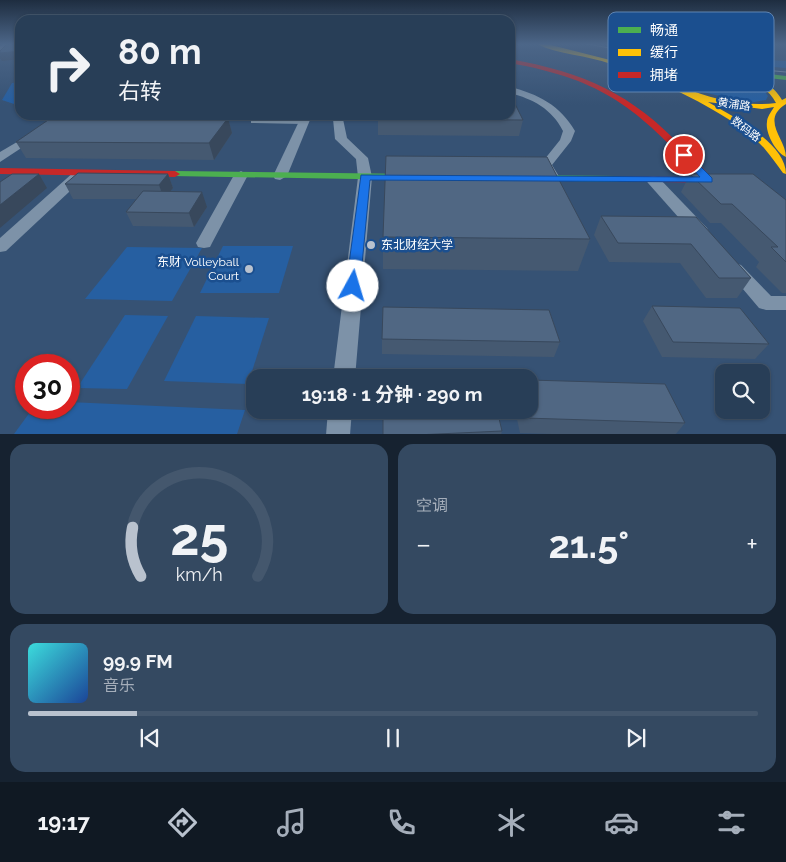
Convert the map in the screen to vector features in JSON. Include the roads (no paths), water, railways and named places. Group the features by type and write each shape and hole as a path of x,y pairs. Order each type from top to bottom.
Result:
{"main road":[{"path":"524,64 566,74 608,91"},
{"path":"514,178 708,180 660,130 629,104 609,92"},
{"name":"黄浦路","path":"685,92 707,100 736,105 762,107 783,102"},
{"name":"数码路","path":"685,92 731,118 764,143 786,170"},
{"path":"773,92 783,102"},
{"name":"数码路","path":"783,102 775,111 771,122 772,133 786,154"},
{"path":"731,118 734,116 748,116 771,122"},
{"path":"0,171 424,177"}],"street":[{"path":"515,92 536,98 563,119 569,131 566,141 546,165 553,178"},
{"path":"280,176 304,120"},
{"path":"338,120 340,139 362,158 365,177 345,369"},
{"path":"0,158 41,130"},
{"path":"0,247 82,172"},
{"path":"204,243 241,175"},
{"path":"654,180 713,245"},
{"path":"726,259 766,303 786,303"},
{"path":"338,434 339,419"}],"lane":[{"path":"254,122 280,120"}],"tram line":[{"path":"774,71 786,72"}],"place":[{"name":"东北财经大学","path":"371,245"},
{"name":"东财 Volleyball Court","path":"249,269"}]}
